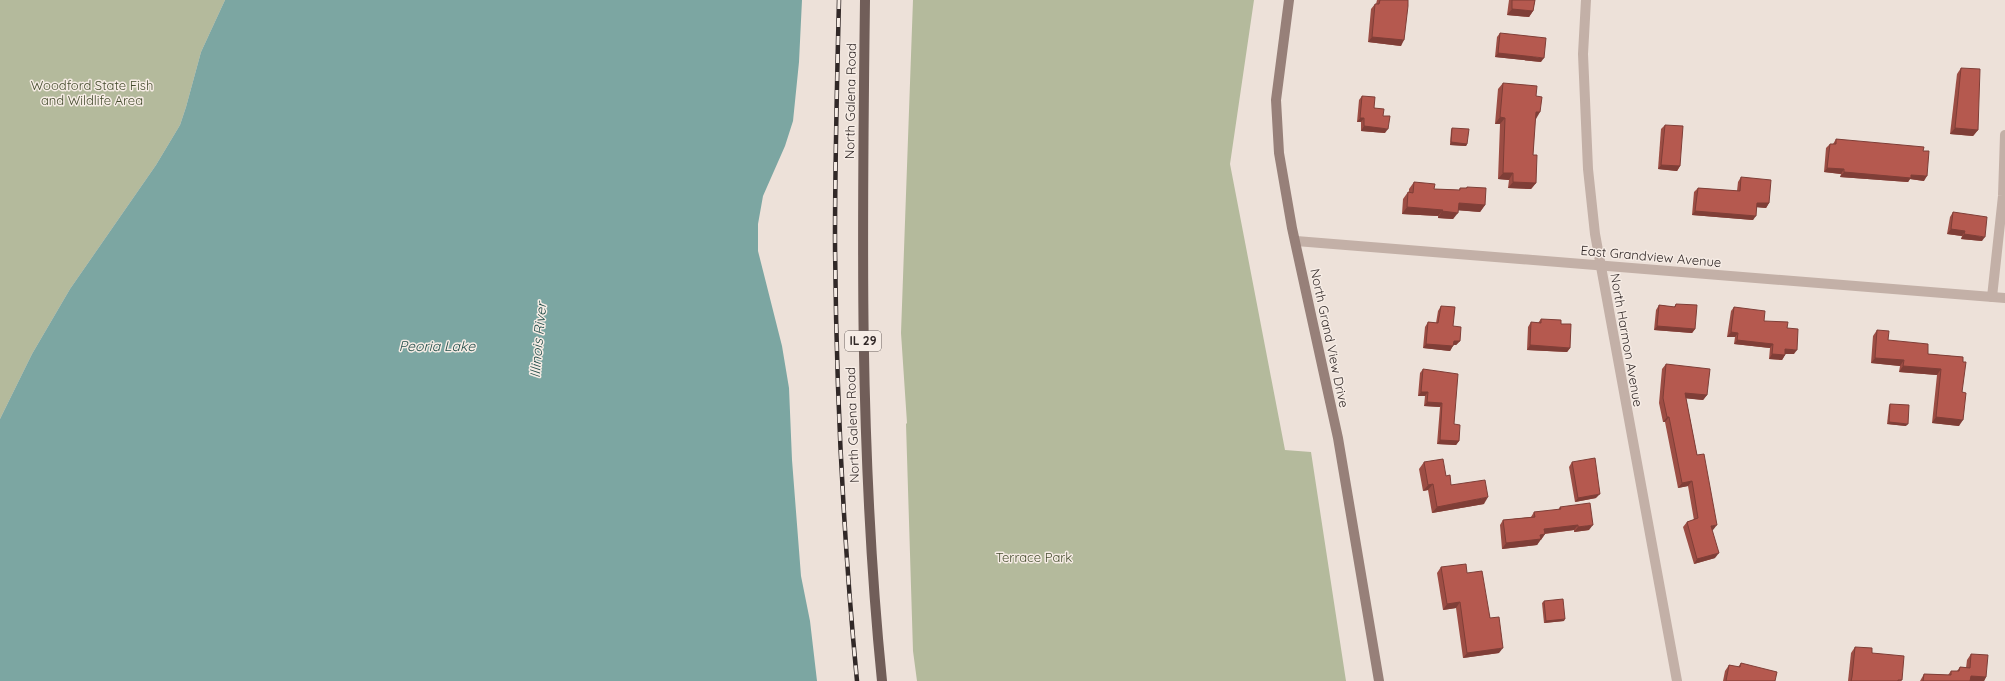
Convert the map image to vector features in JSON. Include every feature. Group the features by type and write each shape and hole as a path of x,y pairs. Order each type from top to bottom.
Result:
{"main road":[{"name":"North Galena Road","path":"865,0 862,182 863,358 868,498 882,681"}],"street":[{"name":"North Grand View Drive","path":"1289,0 1277,83 1276,113 1281,167 1338,438 1379,681"},
{"name":"North Harmon Avenue","path":"1586,0 1583,47 1587,147 1595,234 1677,681"},
{"path":"1992,297 2003,196 2005,135"},
{"name":"East Grandview Avenue","path":"1296,241 2005,298"}],"green space":[{"name":"Woodford State Fish and Wildlife Area","path":"0,0 225,0 201,52 180,125 156,165 70,289 32,354 0,419"},
{"name":"Terrace Park","path":"913,0 1254,0 1230,164 1285,450 1311,452 1346,681 917,681 913,651 907,423 901,333"}],"water":[{"name":"Peoria Lake","path":"225,0 802,0 799,62 793,121 785,146 763,196 758,224 758,251 782,346 789,388 792,460 801,576 810,621 817,681 0,681 0,419 32,354 70,289 156,165 180,125 201,52"}],"building":[{"path":"1380,0 1408,0 1404,40 1372,37 1375,4 1379,4"},
{"path":"1512,0 1535,0 1533,11 1512,9"},
{"path":"1500,33 1546,38 1544,58 1498,53"},
{"path":"1961,68 1980,69 1978,130 1955,128"},
{"path":"1503,83 1537,86 1536,96 1542,97 1540,112 1536,112 1533,155 1537,155 1536,183 1513,182 1513,173 1503,173 1505,118 1500,117"},
{"path":"1362,96 1375,97 1374,108 1384,109 1383,116 1390,116 1388,129 1364,126 1364,118 1360,118"},
{"path":"1665,125 1683,126 1680,166 1661,165"},
{"path":"1452,128 1469,129 1467,144 1451,142"},
{"path":"1836,139 1924,147 1923,151 1929,151 1927,176 1911,175 1911,178 1844,172 1844,169 1827,168 1830,144 1836,144"},
{"path":"1741,177 1771,180 1769,203 1757,203 1756,216 1695,211 1698,188 1740,191"},
{"path":"1414,182 1435,184 1434,189 1460,190 1460,188 1467,187 1486,188 1485,205 1459,203 1458,213 1442,211 1443,210 1407,207 1408,192 1413,193"},
{"path":"1953,212 1987,217 1985,237 1964,234 1965,231 1951,229"},
{"path":"1676,304 1697,305 1695,329 1657,326 1659,305 1675,307"},
{"path":"1441,306 1455,307 1453,326 1461,327 1460,341 1454,341 1453,346 1426,344 1428,322 1438,323"},
{"path":"1734,307 1765,311 1764,321 1788,322 1787,328 1798,329 1797,350 1785,349 1785,355 1772,354 1773,344 1737,340 1738,333 1731,332"},
{"path":"1541,319 1561,320 1561,324 1571,324 1570,348 1530,345 1531,322 1541,323"},
{"path":"1877,330 1889,331 1888,340 1928,344 1928,354 1963,357 1963,362 1966,362 1962,392 1966,393 1963,420 1936,417 1941,369 1903,366 1904,360 1875,358"},
{"path":"1666,364 1710,369 1707,395 1685,393 1697,455 1704,454 1717,525 1711,526 1719,553 1697,559 1687,522 1698,518 1692,481 1682,483 1669,417 1667,417 1663,398"},
{"path":"1423,369 1458,374 1454,424 1460,425 1459,441 1440,440 1442,403 1427,402 1428,392 1421,392"},
{"path":"1890,404 1909,405 1908,424 1889,422"},
{"path":"1595,458 1600,494 1578,498 1572,462"},
{"path":"1443,459 1446,476 1450,475 1451,485 1485,480 1488,497 1437,507 1433,484 1428,485 1424,462"},
{"path":"1590,503 1593,525 1578,527 1578,525 1544,529 1545,534 1540,535 1541,539 1506,543 1503,520 1535,517 1534,512 1561,509 1560,507"},
{"path":"1466,564 1467,573 1482,571 1490,618 1499,617 1503,648 1467,653 1460,602 1447,604 1441,567"},
{"path":"1563,599 1565,619 1546,621 1544,601"},
{"path":"1855,647 1872,648 1872,653 1904,656 1902,680 1851,681"},
{"path":"1971,654 1988,655 1986,677 1971,676 1970,681 1923,681 1924,674 1951,675 1951,671 1959,671 1960,667 1970,668"},
{"path":"1741,663 1777,672 1775,681 1726,681 1729,665 1740,667"}],"railway":[{"path":"839,0 835,210 837,350 844,516 857,681"}],"water label":[{"name":"Illinois River","path":"538,340"}]}
